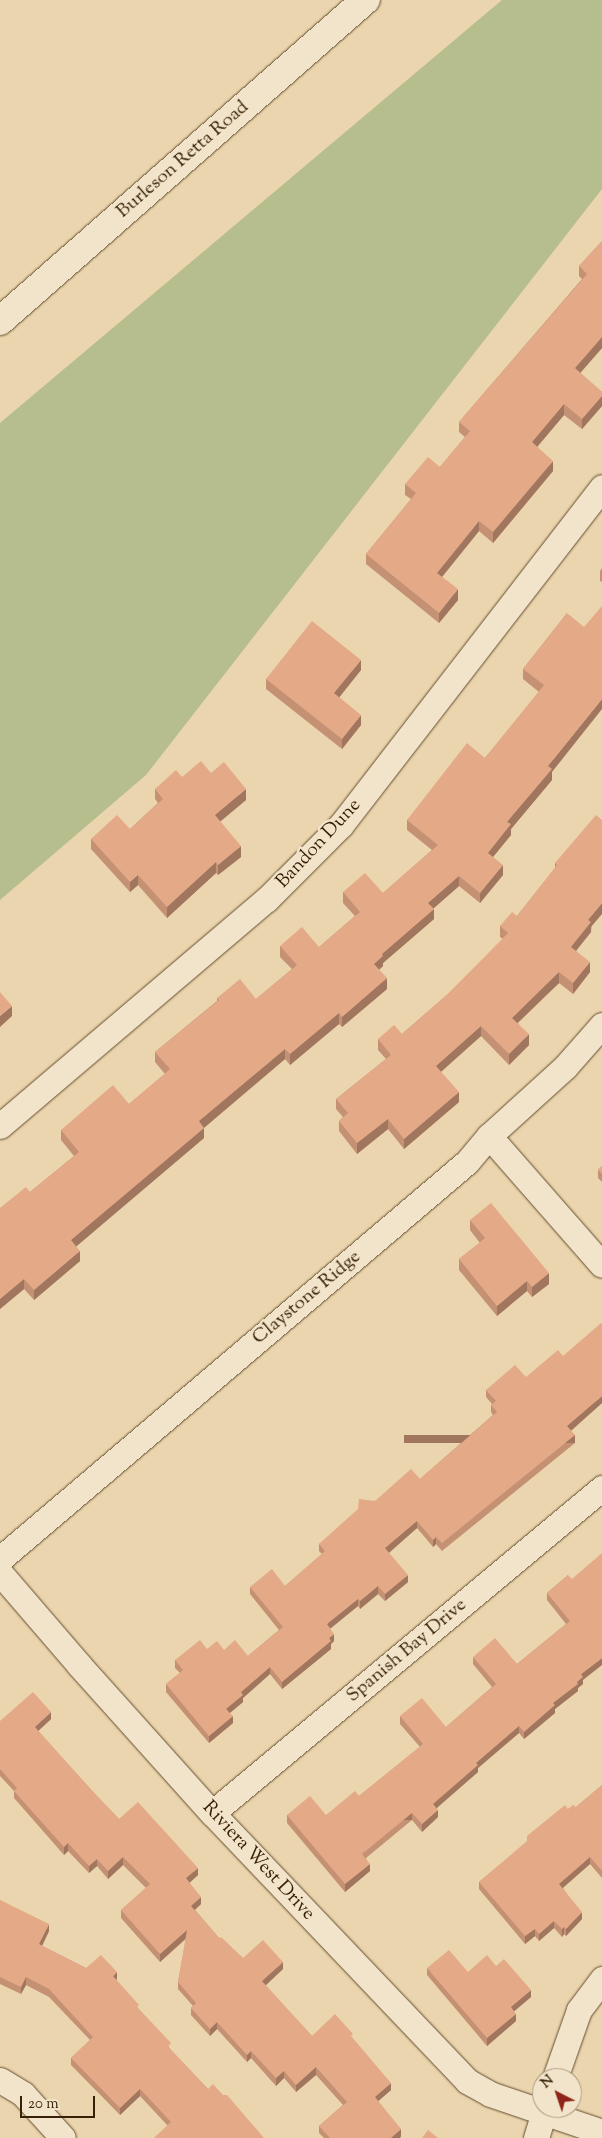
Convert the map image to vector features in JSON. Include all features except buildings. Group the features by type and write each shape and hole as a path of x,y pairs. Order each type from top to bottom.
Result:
{"street":[{"name":"Burleson Retta Road","path":"0,320 366,0"},
{"name":"Bandon Dune","path":"0,1126 266,900 341,825 602,487"},
{"name":"Claystone Ridge","path":"0,1559 467,1162 489,1136 565,1067 602,1025"},
{"path":"489,1136 602,1265"},
{"name":"Spanish Bay Drive","path":"212,1813 602,1488"},
{"name":"Riviera West Drive","path":"0,1573 79,1665 212,1813 467,2081 490,2094 532,2106"},
{"path":"559,2068 579,2010 602,1979"},
{"path":"0,2080 23,2094 63,2138"},
{"path":"536,2138 542,2118"},
{"name":"Riviera West Drive","path":"565,2118 602,2132"}],"green space":[{"path":"502,0 602,0 602,189 146,775 0,900 0,423"}]}
